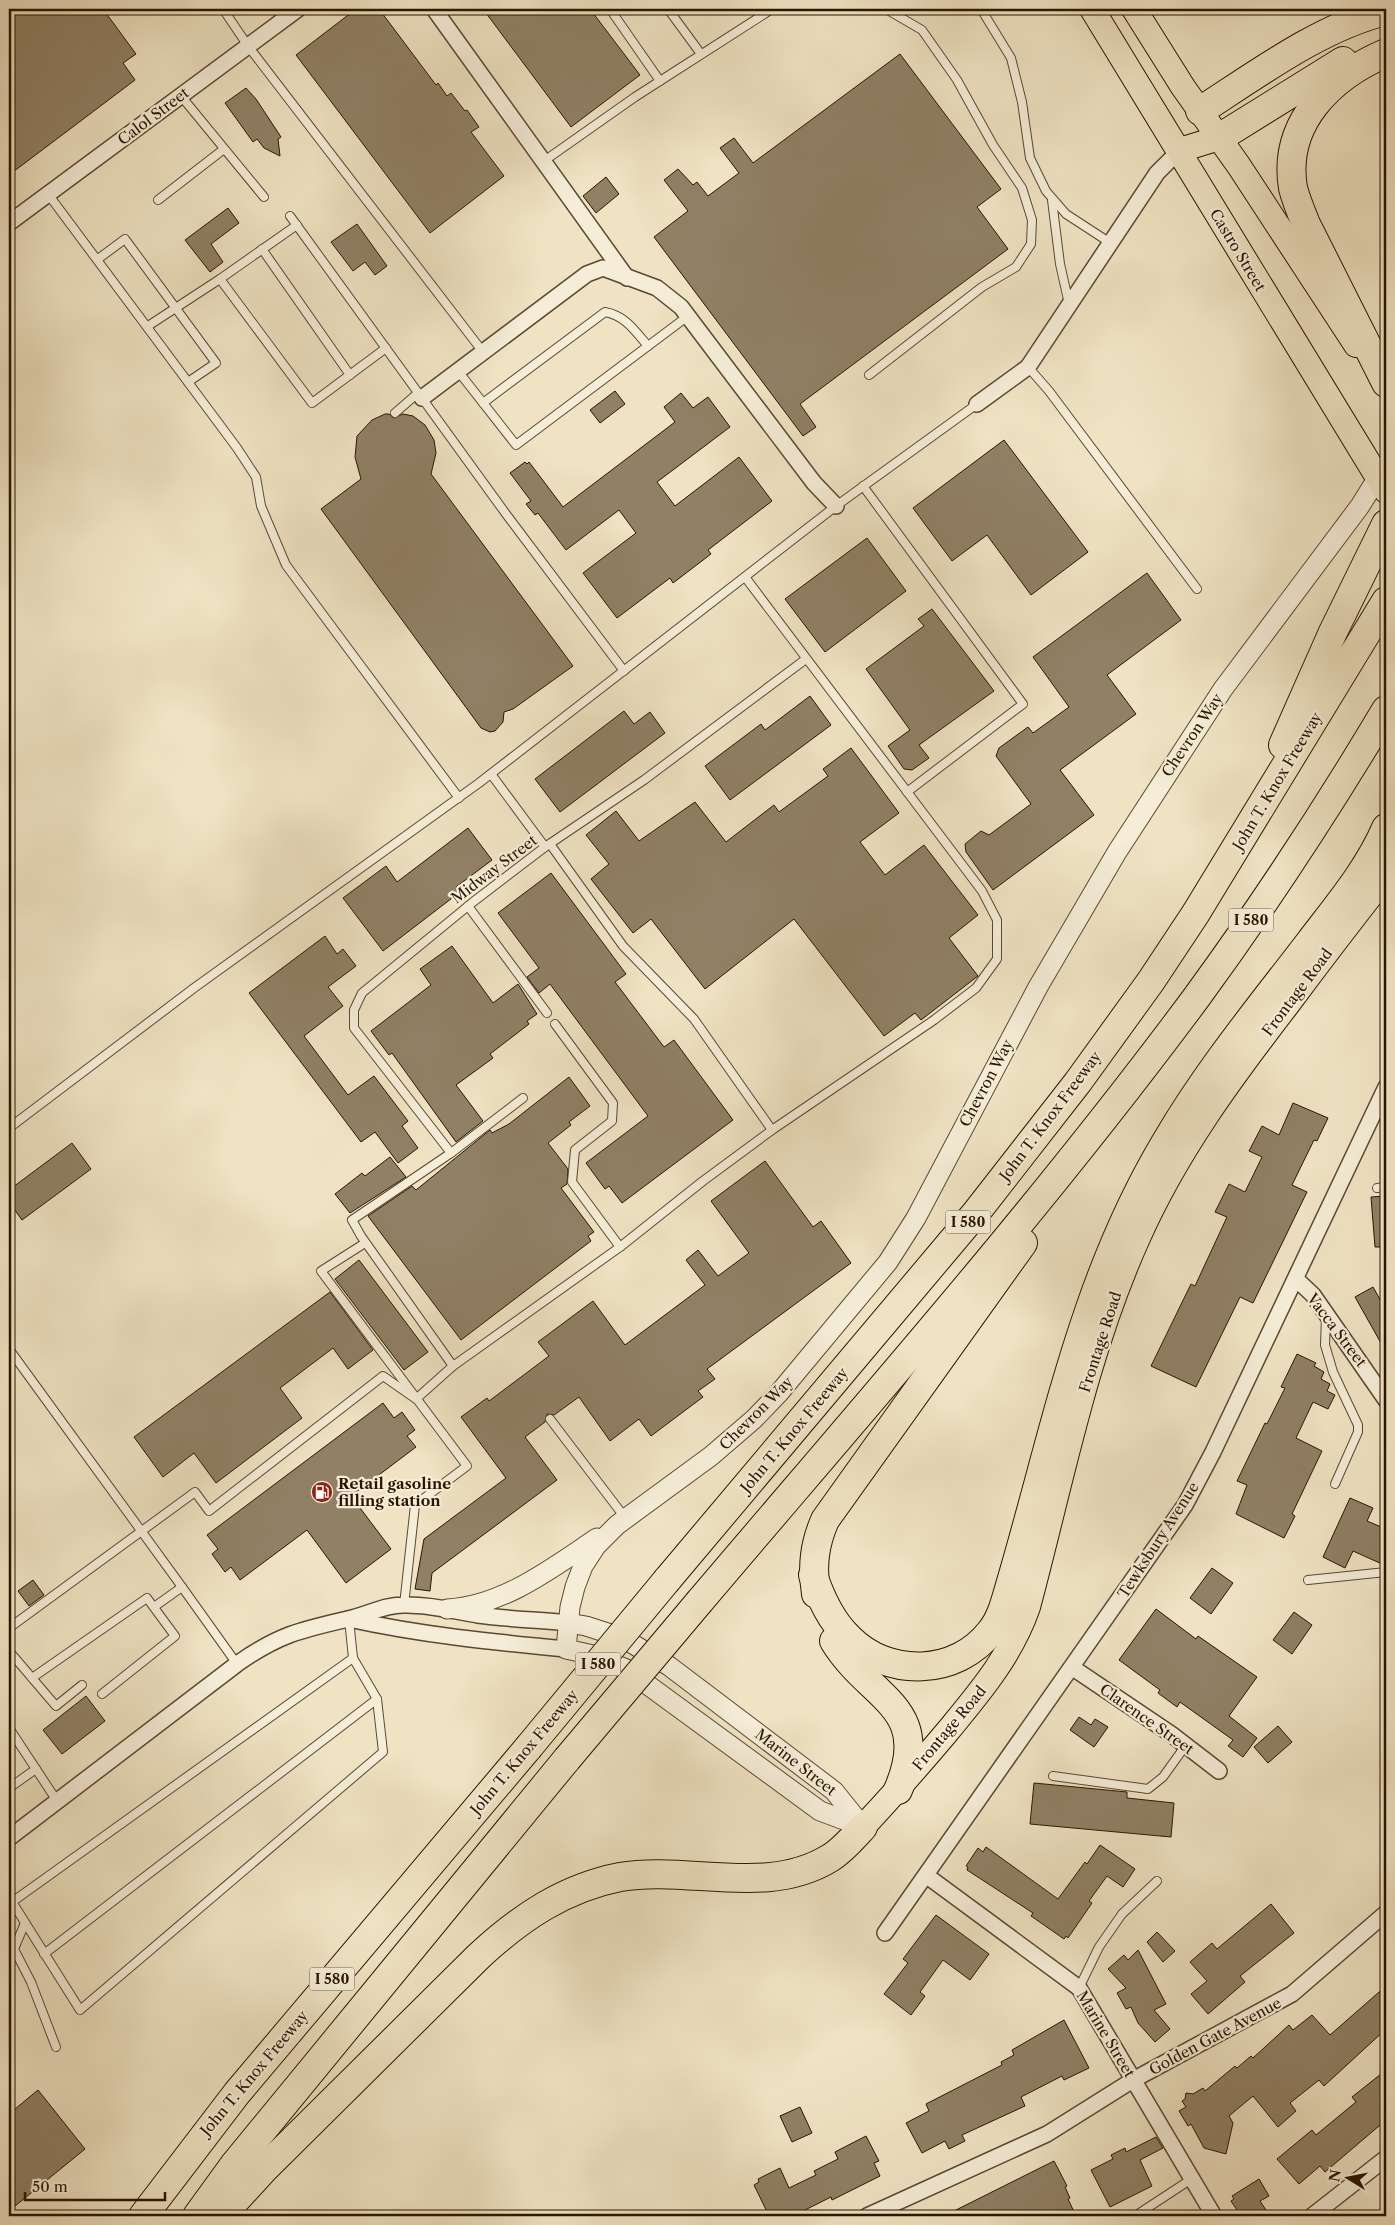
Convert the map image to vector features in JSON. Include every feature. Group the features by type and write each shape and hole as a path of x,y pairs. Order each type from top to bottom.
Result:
{"highway":[{"path":"1200,111 1329,32 1356,19 1386,10"},
{"path":"1219,138 1331,66 1349,58 1386,48"},
{"path":"1386,53 1342,76 1315,104 1297,140 1292,175 1295,196 1306,224 1386,383"},
{"path":"1240,843 1333,632 1386,524"},
{"name":"John T. Knox Freeway","path":"143,2216 232,2099 528,1748 1028,1148 1151,981 1240,843 1386,601"},
{"name":"I 580","path":"198,2216 234,2165 567,1759 1011,1232 1171,1032 1234,946 1327,806 1386,710"},
{"path":"813,1575 828,1612 846,1636 871,1655 896,1665 918,1668 949,1662 968,1652 991,1631 1008,1592 1086,1316 1130,1206 1157,1156 1190,1103 1358,876 1386,828"},
{"path":"898,1790 910,1752 906,1729 893,1706 835,1644 821,1614 813,1575 817,1540 825,1520 837,1502 950,1347 1171,1032"},
{"path":"221,2216 264,2169 480,1956 512,1927 539,1909 577,1890 622,1877 662,1874 763,1877 791,1874 814,1866 831,1857 863,1827"}],"main road":[{"name":"Castro Street","path":"1092,9 1180,150 1285,328 1382,484"},
{"path":"1134,9 1200,111 1386,388"},
{"path":"1180,150 1200,111"},
{"path":"1180,150 1219,138"},
{"name":"Frontage Road","path":"863,1827 898,1790 989,1680 1016,1637 1028,1607 1079,1410 1102,1332 1130,1256 1159,1195 1218,1096 1386,876"}],"street":[{"name":"Calol Street","path":"9,223 298,9"},
{"path":"434,9 628,279"},
{"path":"977,404 1028,367 1157,173 1180,150"},
{"path":"420,396 458,371 587,274 603,268 628,279 657,288 681,307 814,483 836,506"},
{"name":"Chevron Way","path":"566,1649 571,1598 583,1566 596,1546 621,1522 711,1456 754,1419 779,1393 888,1262 916,1218 1054,958 1126,837 1223,690 1360,506 1382,484"},
{"name":"Tewksbury Avenue","path":"885,1933 1073,1668 1184,1505 1213,1452 1386,1087"},
{"name":"Vacca Street","path":"1296,1279 1381,1380 1386,1400"},
{"path":"448,1609 472,1605 524,1585 621,1522"},
{"name":"Marine Street","path":"9,1838 237,1664 291,1633 349,1619 374,1610 408,1605 492,1616 568,1623 586,1626 624,1638 669,1666 834,1790 863,1827"},
{"name":"Marine Street","path":"349,1619 388,1628 491,1642 566,1649 594,1655 626,1669 820,1811 863,1827"},
{"name":"Clarence Street","path":"1073,1668 1186,1745 1219,1771"},
{"name":"Marine Street","path":"927,1876 1079,1988 1214,2216"},
{"name":"Golden Gate Avenue","path":"867,2216 1047,2134 1133,2080 1292,1994 1386,1913"},
{"path":"1312,2216 1386,2158"}],"lane":[{"path":"223,9 248,46 484,352"},
{"path":"610,9 660,81"},
{"path":"668,9 701,54"},
{"path":"544,161 660,81 772,9"},
{"path":"869,375 982,287 1016,267 1031,244 1032,220 1022,188 993,145 957,80 922,30 886,9"},
{"path":"981,9 1011,58 1022,102 1030,158 1052,200 1066,214 1110,242"},
{"path":"181,96 264,197"},
{"path":"158,200 224,149"},
{"path":"48,194 148,326 256,477 261,506 286,565 459,798"},
{"path":"1052,200 1060,264 1069,304"},
{"path":"290,216 420,396 624,670"},
{"path":"148,326 220,280 297,225"},
{"path":"98,259 126,239 177,307 216,364 188,382"},
{"path":"262,249 350,375"},
{"path":"220,280 312,403 386,348"},
{"path":"483,403 606,312 620,315 648,346"},
{"path":"458,371 516,446 688,316"},
{"path":"1028,367 1049,392 1197,589"},
{"path":"395,413 420,396"},
{"path":"9,1128 194,988 459,798 836,506 977,404"},
{"path":"863,486 1023,704 907,792"},
{"path":"416,1399 453,1366 620,1247 703,1181 772,1130 934,1020 976,988 997,959 997,920 982,891 745,577"},
{"name":"Midway Street","path":"451,1153 354,1028 354,1010 362,993 468,906 547,846 644,780 806,659"},
{"path":"491,774 623,946 694,1019 772,1130"},
{"path":"468,906 547,1013"},
{"path":"555,1024 613,1103 612,1121 575,1150 572,1182 620,1247"},
{"path":"453,1366 365,1243 352,1220 451,1153 523,1098"},
{"path":"1377,1188 1386,1187"},
{"path":"365,1243 321,1271 467,1466 415,1505 408,1605"},
{"path":"1326,1314 1325,1345 1333,1372 1358,1425 1358,1432 1335,1484"},
{"path":"9,1348 237,1664"},
{"path":"9,1628 194,1492 209,1511 383,1376 416,1399"},
{"path":"550,1419 621,1522"},
{"path":"1308,1580 1386,1572"},
{"path":"154,1607 182,1587"},
{"path":"32,1678 147,1598 175,1636 102,1694"},
{"path":"349,1619 353,1658 377,1699 383,1752 80,2010 10,1900 353,1658"},
{"path":"9,1650 56,1706 82,1685"},
{"path":"44,1954 377,1699"},
{"path":"9,1730 57,1801"},
{"path":"1053,1776 1148,1789 1163,1777 1186,1745"},
{"path":"9,1788 36,1769"},
{"path":"1079,1988 1099,1947 1122,1914 1157,1881"},
{"path":"25,1923 14,1949 31,1982 56,2047"},
{"path":"1135,2216 1193,2178"}],"building":[{"path":"9,9 103,9 136,54 123,63 135,80 9,175"},
{"path":"356,9 379,9 436,85 438,83 447,96 451,93 465,111 467,110 479,127 471,132 504,176 430,233 296,55"},
{"path":"483,9 590,9 640,75 571,127"},
{"path":"900,54 1001,189 977,207 1008,249 800,404 816,427 803,436 654,237 688,211 664,180 678,169 693,185 697,182 708,196 739,173 720,148 734,138 753,163"},
{"path":"246,88 256,99 281,137 278,139 280,156 264,148 257,139 253,142 225,103"},
{"path":"606,177 619,194 596,213 583,196"},
{"path":"228,208 239,223 211,244 223,262 210,272 185,240"},
{"path":"357,224 387,266 375,275 365,262 353,271 331,242"},
{"path":"615,391 625,404 600,423 590,410"},
{"path":"681,393 693,408 708,397 730,427 657,482 675,506 739,457 772,501 708,550 711,554 673,583 670,578 617,618 583,573 636,533 619,510 566,550 538,513 535,515 526,504 531,501 510,473 525,462 527,464 529,462 563,507 675,422 664,407"},
{"path":"389,414 394,418 403,414 413,416 425,425 434,440 436,453 431,474 573,666 513,709 504,712 503,722 495,731 490,732 481,728 321,509 361,479 355,457 357,436 372,420"},
{"path":"1004,440 1088,552 1031,595 987,535 952,561 913,508"},
{"path":"867,538 906,591 825,652 785,599"},
{"path":"1147,573 1181,620 1107,675 1136,714 1060,770 1094,815 993,890 966,852 965,844 981,831 989,835 1031,804 996,756 999,748 1028,727 1033,733 1069,707 1033,657"},
{"path":"932,609 994,691 919,745 929,758 912,770 904,769 888,746 910,730 866,669 924,626 918,619"},
{"path":"810,696 831,725 730,800 705,766 761,724 765,730"},
{"path":"624,711 634,724 650,712 665,733 560,812 535,779"},
{"path":"851,748 899,813 860,842 885,875 924,845 978,915 949,938 978,976 921,1020 915,1013 884,1036 794,919 705,989 651,919 633,933 591,879 609,864 586,835 616,811 639,841 695,802 726,842 774,805 779,812 828,776 823,769"},
{"path":"468,828 492,860 456,887 460,892 383,951 343,898 386,866 397,882"},
{"path":"551,873 626,974 615,982 664,1047 674,1040 733,1120 622,1203 609,1186 605,1189 586,1163 648,1116 550,984 539,993 527,977 539,968 498,913"},
{"path":"325,936 337,954 343,949 356,966 328,987 343,1006 304,1036 348,1095 374,1076 408,1121 402,1126 418,1148 398,1163 375,1132 361,1142 249,993"},
{"path":"452,946 493,1003 518,984 537,1014 527,1021 529,1024 490,1054 493,1058 456,1085 483,1121 456,1142 392,1053 389,1055 371,1031 431,985 420,969"},
{"path":"569,1077 590,1106 569,1122 571,1125 548,1143 568,1169 567,1184 561,1188 594,1232 588,1236 591,1241 461,1340 368,1216 412,1186 416,1190 490,1130 492,1133 509,1124"},
{"path":"1293,1103 1328,1118 1317,1141 1314,1140 1292,1185 1307,1192 1253,1303 1240,1297 1196,1387 1151,1366 1191,1284 1195,1286 1227,1217 1215,1212 1229,1184 1245,1192 1262,1157 1249,1151 1262,1126 1279,1135"},
{"path":"72,1143 91,1169 22,1220 9,1202 9,1190"},
{"path":"390,1157 406,1177 350,1213 335,1194 362,1173 365,1176"},
{"path":"765,1161 813,1227 821,1221 851,1263 707,1369 715,1379 698,1391 703,1397 651,1436 639,1419 610,1441 579,1397 554,1415 547,1414 545,1422 525,1437 557,1480 432,1573 430,1591 415,1589 424,1539 506,1478 461,1417 487,1398 489,1401 549,1356 538,1342 593,1301 625,1345 705,1285 686,1260 698,1250 718,1276 749,1253 711,1201"},
{"path":"1386,1196 1386,1247 1375,1247 1371,1197"},
{"path":"359,1260 428,1352 404,1370 335,1279"},
{"path":"1373,1287 1386,1310 1386,1352 1355,1297"},
{"path":"330,1292 373,1350 348,1369 333,1348 280,1388 302,1418 216,1483 194,1453 163,1477 134,1437"},
{"path":"1297,1354 1316,1363 1314,1366 1324,1372 1321,1379 1330,1384 1327,1391 1335,1395 1328,1409 1313,1402 1296,1438 1322,1451 1292,1514 1295,1516 1284,1538 1236,1514 1247,1485 1237,1481 1265,1423 1267,1424 1285,1388 1281,1387"},
{"path":"383,1403 394,1418 402,1412 415,1430 407,1436 416,1447 351,1496 391,1549 346,1583 307,1530 240,1580 231,1567 225,1572 212,1554 218,1549 207,1535"},
{"path":"1350,1498 1373,1508 1367,1521 1386,1529 1386,1555 1382,1564 1353,1551 1345,1568 1323,1557"},
{"path":"1212,1568 1233,1583 1211,1614 1190,1598"},
{"path":"33,1580 44,1595 29,1606 18,1591"},
{"path":"1156,1609 1196,1639 1198,1636 1257,1677 1229,1716 1257,1738 1243,1757 1228,1746 1233,1740 1180,1702 1177,1707 1158,1693 1160,1690 1119,1660"},
{"path":"1294,1612 1312,1625 1292,1654 1273,1640"},
{"path":"86,1696 105,1721 62,1754 43,1730"},
{"path":"1079,1717 1091,1725 1095,1719 1108,1727 1094,1747 1070,1730"},
{"path":"1278,1726 1292,1742 1268,1763 1254,1747"},
{"path":"1034,1783 1127,1792 1127,1798 1174,1803 1171,1837 1030,1824"},
{"path":"1100,1845 1135,1869 1123,1887 1107,1876 1089,1901 1092,1903 1068,1938 1066,1936 1064,1939 1031,1916 1033,1913 967,1870 968,1867 966,1866 978,1848 983,1852 986,1847 1058,1899"},
{"path":"1271,1904 1294,1933 1240,1976 1245,1982 1208,2014 1191,1994 1207,1981 1190,1962 1212,1943 1217,1949"},
{"path":"936,1915 989,1954 970,1980 943,1960 920,1992 925,1996 911,2015 884,1994 908,1963 903,1959"},
{"path":"1157,1932 1175,1951 1163,1962 1147,1942"},
{"path":"1138,1950 1166,2004 1154,2010 1170,2029 1155,2042 1138,2023 1131,2007 1126,2009 1117,1993 1126,1988 1108,1969 1124,1955 1128,1960"},
{"path":"1386,1986 1386,2029 1324,2086 1319,2080 1290,2103 1296,2111 1278,2127 1253,2096 1229,2116 1233,2123 1226,2154 1204,2148 1191,2124 1188,2126 1179,2111 1186,2107 1182,2101 1185,2099 1186,2093 1193,2094 1203,2088 1205,2091 1235,2066 1237,2068 1251,2056 1253,2058 1289,2025 1293,2030 1312,2015 1330,2035"},
{"path":"1064,2020 1089,2068 1064,2080 1062,2076 1021,2097 1025,2106 962,2135 965,2141 949,2149 945,2141 922,2153 906,2123 929,2111 926,2104 1002,2065 1001,2062 1014,2055 1012,2050"},
{"path":"1386,2070 1386,2120 1325,2172 1320,2166 1299,2184 1277,2159 1312,2130 1316,2135 1356,2102 1352,2097"},
{"path":"38,2090 85,2149 9,2211 9,2114"},
{"path":"800,2107 812,2133 792,2142 780,2116"},
{"path":"866,2136 879,2161 874,2163 880,2176 832,2200 831,2197 793,2216 769,2216 754,2185 759,2182 758,2179 780,2168 789,2188 816,2175 814,2171 838,2159 835,2152"},
{"path":"1156,2137 1163,2148 1140,2160 1152,2186 1110,2207 1091,2170 1113,2159 1111,2155 1125,2148 1126,2152"},
{"path":"1054,2161 1067,2186 1065,2187 1070,2198 1068,2199 1076,2216 944,2216"},
{"path":"1259,2179 1269,2196 1260,2201 1270,2216 1241,2216 1231,2201 1234,2199 1232,2196"}],"place":[{"name":"Retail gasoline filling station","path":"322,1492"}]}
